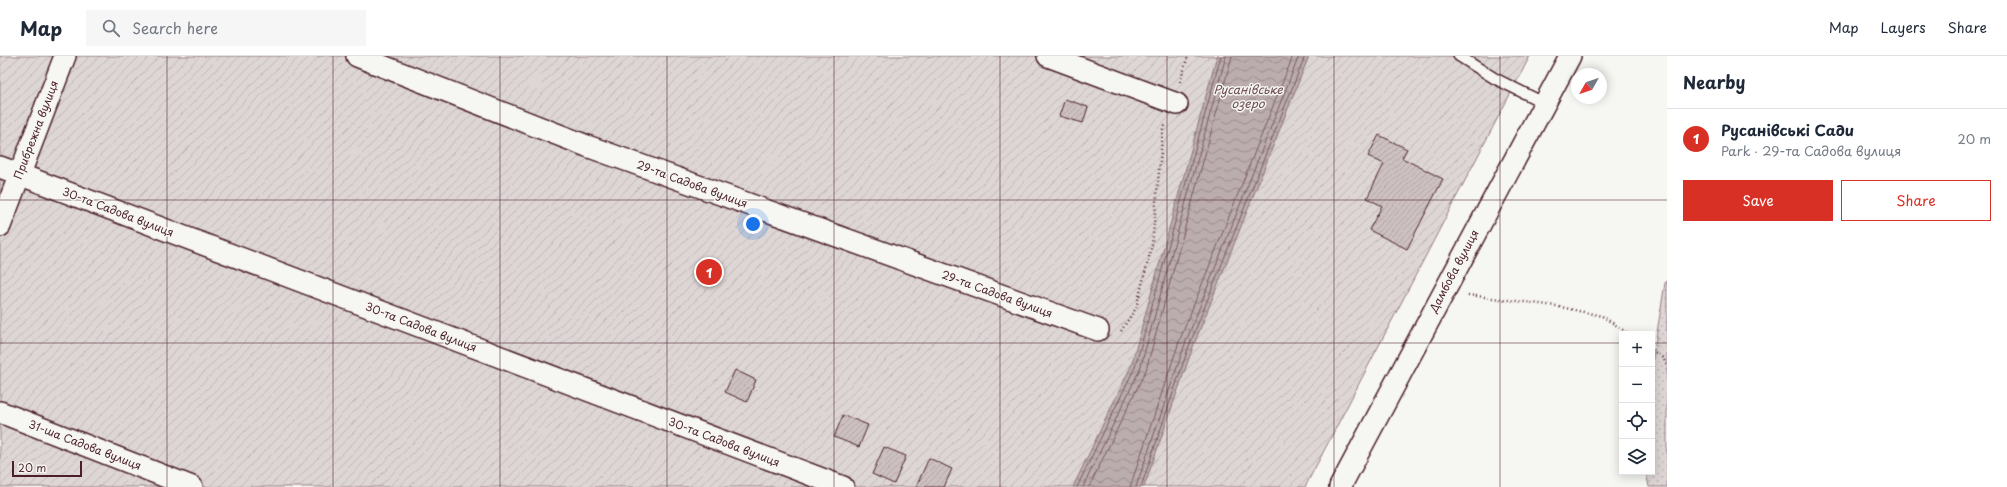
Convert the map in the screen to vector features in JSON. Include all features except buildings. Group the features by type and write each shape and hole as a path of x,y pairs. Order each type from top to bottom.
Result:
{"street":[{"name":"Прибрежна вулиця","path":"0,226 9,171 65,56"},
{"name":"29-та Садова вулиця","path":"357,56 587,146 1098,330"},
{"path":"1048,56 1177,104"},
{"name":"Дамбова вулиця","path":"1340,487 1570,56"},
{"name":"30-та Садова вулиця","path":"9,171 843,487"},
{"name":"31-ша Садова вулиця","path":"0,412 192,487"}],"lane":[{"path":"1459,56 1494,78 1544,103"}],"path":[{"path":"1098,330 1118,334 1136,308 1152,245 1159,184 1163,129 1177,104 1180,80 1188,56"},
{"path":"1444,292 1556,306 1602,316 1624,331"},
{"path":"1655,352 1663,358 1667,366"}],"shaded area":[{"path":"0,56 1530,56 1305,487 0,487"},
{"path":"1667,281 1667,487 1649,487 1647,475 1655,475 1655,345 1665,283"}],"water":[{"name":"Русанівське озеро","path":"1217,56 1309,56 1193,347 1144,487 1073,487 1131,366"}],"place":[{"name":"Русанівські Сади","path":"709,272"}]}
